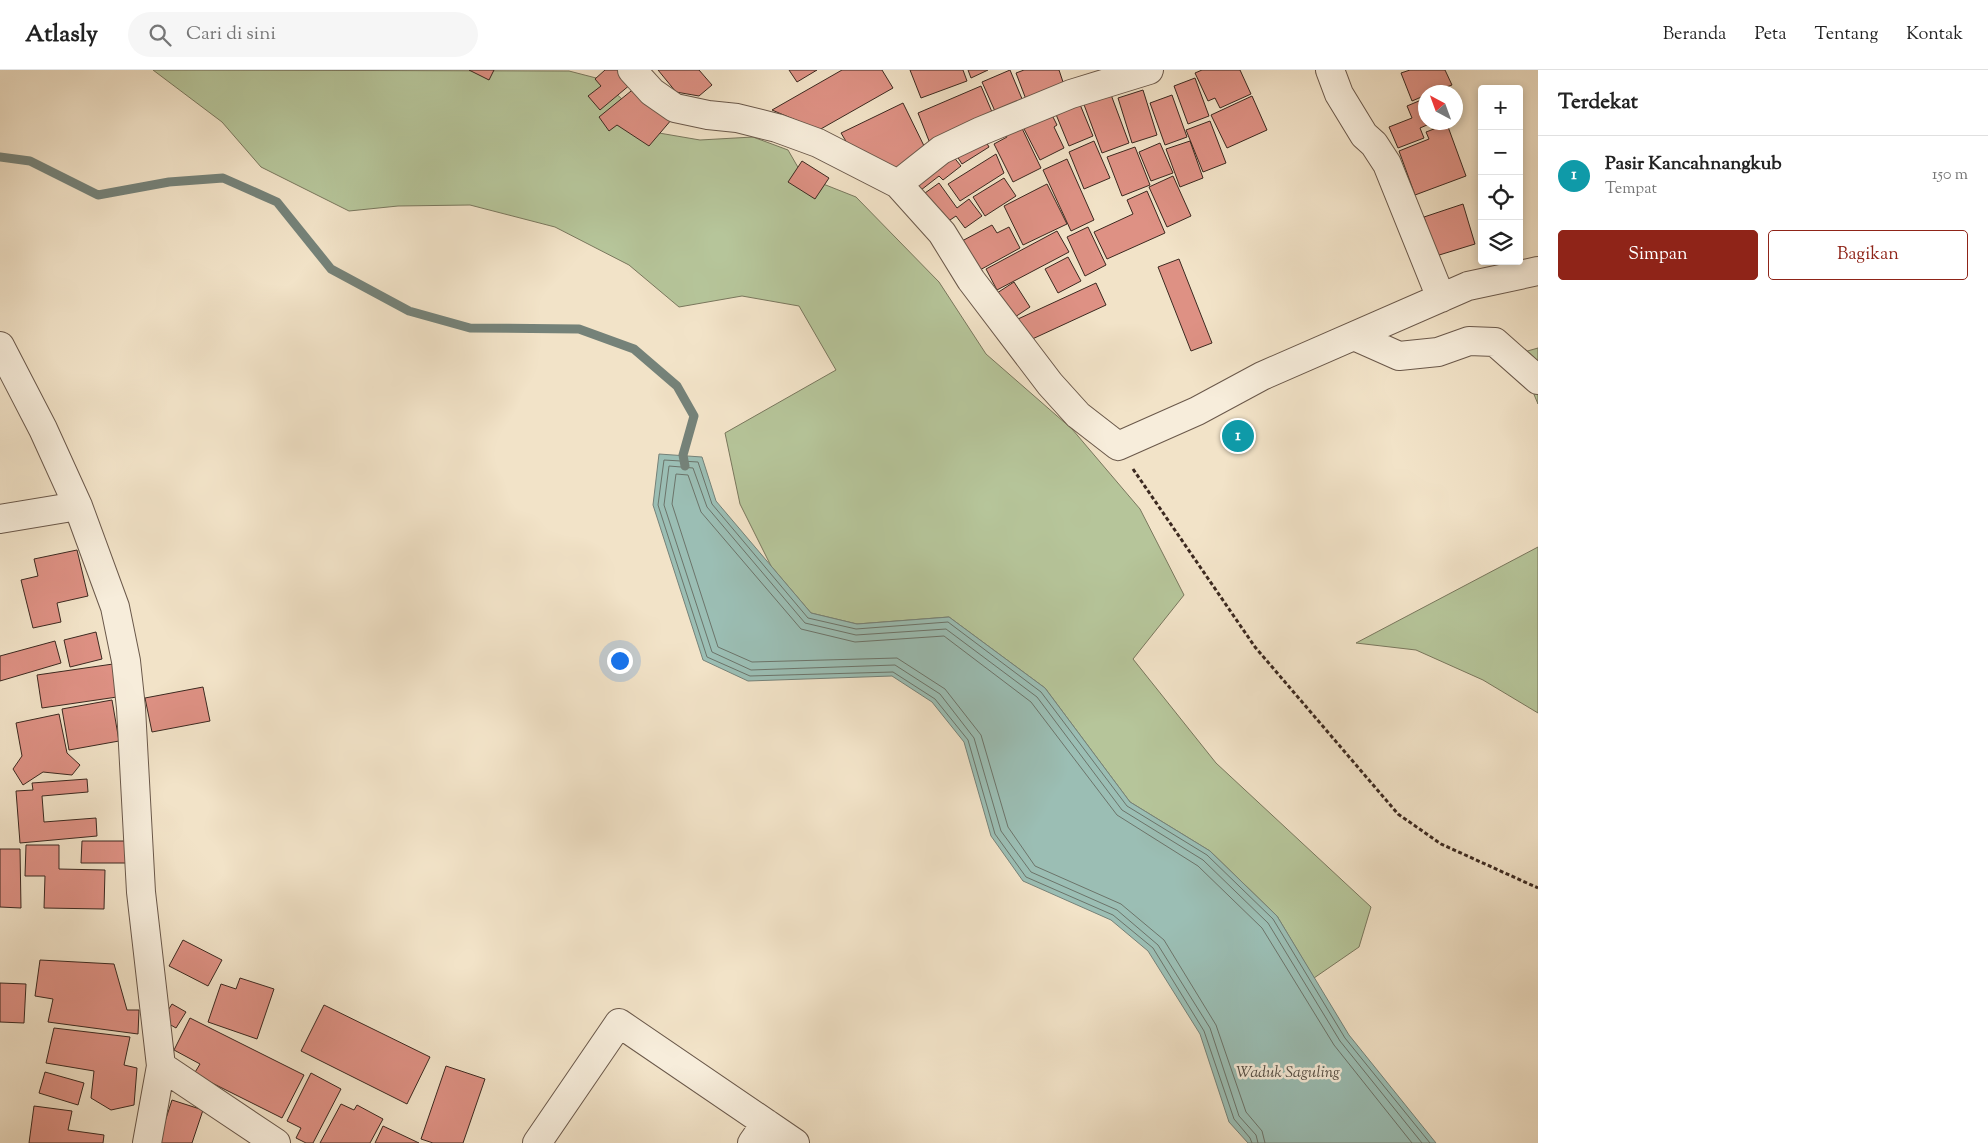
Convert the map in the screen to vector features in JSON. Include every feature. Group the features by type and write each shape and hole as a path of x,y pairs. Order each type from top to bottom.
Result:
{"street":[{"path":"632,70 652,92 675,108 708,115 736,118 777,128 818,143 898,184 942,232 971,280 1050,384 1078,415 1118,446 1197,410 1262,376 1468,286 1538,271"},
{"path":"898,184 941,150 981,131 1071,94 1149,70"},
{"path":"1330,70 1344,102 1364,135 1374,144 1387,164 1440,298"},
{"path":"1354,336 1399,356 1438,352 1469,341 1496,342 1538,380"},
{"path":"0,346 43,429 78,506 115,607 126,661 131,708 141,892 161,1066 147,1143"},
{"path":"0,519 78,506"},
{"path":"537,1143 619,1023 759,1133 795,1143"},
{"path":"161,1066 276,1143"}],"path":[{"path":"1118,446 1255,646 1398,814 1441,844 1538,888"}],"green space":[{"path":"153,70 569,71 600,79 659,133 700,140 753,137 788,150 803,176 856,197 939,282 986,354 1072,429 1140,509 1184,595 1133,659 1216,763 1371,907 1359,947 1314,978 1277,916 1210,851 1130,802 1045,688 949,617 857,624 811,613 771,566 740,504 725,433 836,370 799,306 742,296 679,307 629,265 555,227 470,205 398,206 349,211 261,167 222,122"},
{"path":"1538,348 1538,404 1517,354"},
{"path":"1538,547 1538,713 1483,680 1416,650 1356,643"}],"water":[{"name":"Waduk Saguling","path":"659,454 702,457 716,501 811,613 857,624 949,617 1045,688 1130,802 1210,851 1277,916 1349,1035 1436,1143 1248,1143 1229,1122 1200,1034 1148,951 1111,920 1023,881 991,836 964,742 932,702 892,676 748,681 703,660 653,505"}],"building":[{"path":"469,70 494,70 489,80"},
{"path":"605,70 619,70 631,84 600,110 588,96 601,86 595,79"},
{"path":"658,70 699,70 712,85 699,96 676,92"},
{"path":"789,70 817,70 797,82"},
{"path":"842,70 882,70 893,88 819,130 772,110"},
{"path":"910,70 963,70 967,81 921,98"},
{"path":"968,70 988,70 971,78"},
{"path":"1010,70 1025,106 998,118 982,82"},
{"path":"1024,70 1059,70 1065,88 1027,102 1016,73"},
{"path":"1202,70 1240,70 1251,94 1220,108 1215,98 1208,101 1195,73"},
{"path":"1410,70 1445,70 1452,85 1418,85 1418,98 1412,101 1401,73"},
{"path":"1195,78 1209,116 1188,124 1174,86"},
{"path":"981,86 995,119 931,146 918,113"},
{"path":"636,87 672,119 649,146 617,125 609,131 599,117"},
{"path":"1143,90 1157,135 1132,143 1118,98"},
{"path":"1110,92 1129,143 1102,153 1083,102"},
{"path":"1172,95 1187,137 1165,145 1150,103"},
{"path":"1252,96 1267,130 1227,148 1211,115"},
{"path":"1418,101 1418,130 1421,130 1424,138 1398,148 1389,127 1412,118 1407,106"},
{"path":"1079,102 1093,136 1069,146 1055,112"},
{"path":"903,103 928,154 898,175 847,143 841,133"},
{"path":"1049,109 1057,125 1054,127 1064,148 1040,160 1021,123"},
{"path":"1018,120 1041,168 1013,182 994,144 1007,137 1002,128"},
{"path":"1210,121 1226,163 1203,172 1186,130"},
{"path":"1431,130 1449,130 1466,176 1415,195 1399,151 1429,139 1426,132"},
{"path":"981,133 989,147 962,164 953,150"},
{"path":"1094,141 1110,178 1084,189 1069,152"},
{"path":"1190,141 1203,178 1180,187 1166,149"},
{"path":"1160,143 1173,173 1151,181 1139,152"},
{"path":"1135,147 1150,185 1122,196 1107,157"},
{"path":"947,149 961,166 943,180 939,176 921,190 913,180"},
{"path":"996,154 1004,173 960,201 948,184"},
{"path":"1067,159 1094,220 1071,231 1043,170"},
{"path":"802,161 829,178 815,199 788,182"},
{"path":"1173,176 1191,216 1167,227 1149,187"},
{"path":"1004,178 1016,196 985,216 973,197"},
{"path":"939,183 957,208 969,199 982,216 965,228 956,216 947,222 925,193"},
{"path":"1047,184 1067,224 1023,245 1004,206"},
{"path":"1147,191 1165,233 1107,259 1094,232 1133,214 1127,200"},
{"path":"1463,204 1475,244 1436,256 1424,217"},
{"path":"992,225 997,233 1009,227 1020,248 978,271 962,241"},
{"path":"1088,227 1106,265 1085,276 1067,237"},
{"path":"1057,231 1069,252 997,290 986,269"},
{"path":"1068,257 1081,281 1058,293 1045,269"},
{"path":"1179,259 1212,343 1191,351 1158,267"},
{"path":"1014,282 1030,307 1009,321 994,295"},
{"path":"1096,283 1106,305 1028,341 1018,319"},
{"path":"77,550 88,596 57,603 61,622 33,628 21,580 38,576 34,559"},
{"path":"96,632 102,659 70,667 64,640"},
{"path":"55,641 61,663 0,681 0,656"},
{"path":"113,664 117,697 42,708 37,675"},
{"path":"203,687 210,721 152,732 145,698"},
{"path":"112,700 119,741 69,750 62,709"},
{"path":"59,714 67,753 80,765 72,775 43,772 23,785 13,769 22,756 16,723"},
{"path":"87,779 88,792 42,796 44,822 96,818 97,836 20,843 16,791 33,790 32,783"},
{"path":"82,841 126,841 126,863 81,863"},
{"path":"26,845 59,845 59,869 105,870 104,909 44,908 45,876 25,876"},
{"path":"0,849 20,849 21,908 0,907"},
{"path":"183,940 222,960 208,986 169,966"},
{"path":"40,960 114,964 127,1010 139,1010 138,1034 48,1022 53,999 35,996"},
{"path":"240,978 274,989 257,1039 208,1022 221,984 236,989"},
{"path":"0,983 26,984 24,1023 0,1022"},
{"path":"172,1004 186,1012 176,1028 162,1020"},
{"path":"324,1005 430,1057 407,1104 301,1051"},
{"path":"190,1018 304,1075 282,1118 194,1074 200,1064 174,1050"},
{"path":"54,1028 130,1037 124,1065 137,1068 134,1105 111,1110 91,1098 94,1071 46,1063"},
{"path":"446,1066 485,1079 463,1143 433,1143 421,1139"},
{"path":"45,1072 84,1083 78,1105 39,1093"},
{"path":"311,1073 341,1089 313,1143 306,1143 296,1138 301,1128 287,1121"},
{"path":"172,1100 203,1110 192,1143 158,1143"},
{"path":"341,1104 354,1110 357,1105 383,1119 370,1143 320,1143"},
{"path":"34,1106 72,1111 68,1130 104,1135 103,1143 29,1143"},
{"path":"383,1126 419,1143 375,1143"}],"waterway":[{"path":"0,157 30,161 98,195 169,182 223,178 277,202 331,269 409,311 470,328 579,329 634,349 677,386 694,416 683,455 685,466"}],"place":[{"name":"Pasir Kancahnangkub","path":"1238,436"}]}
